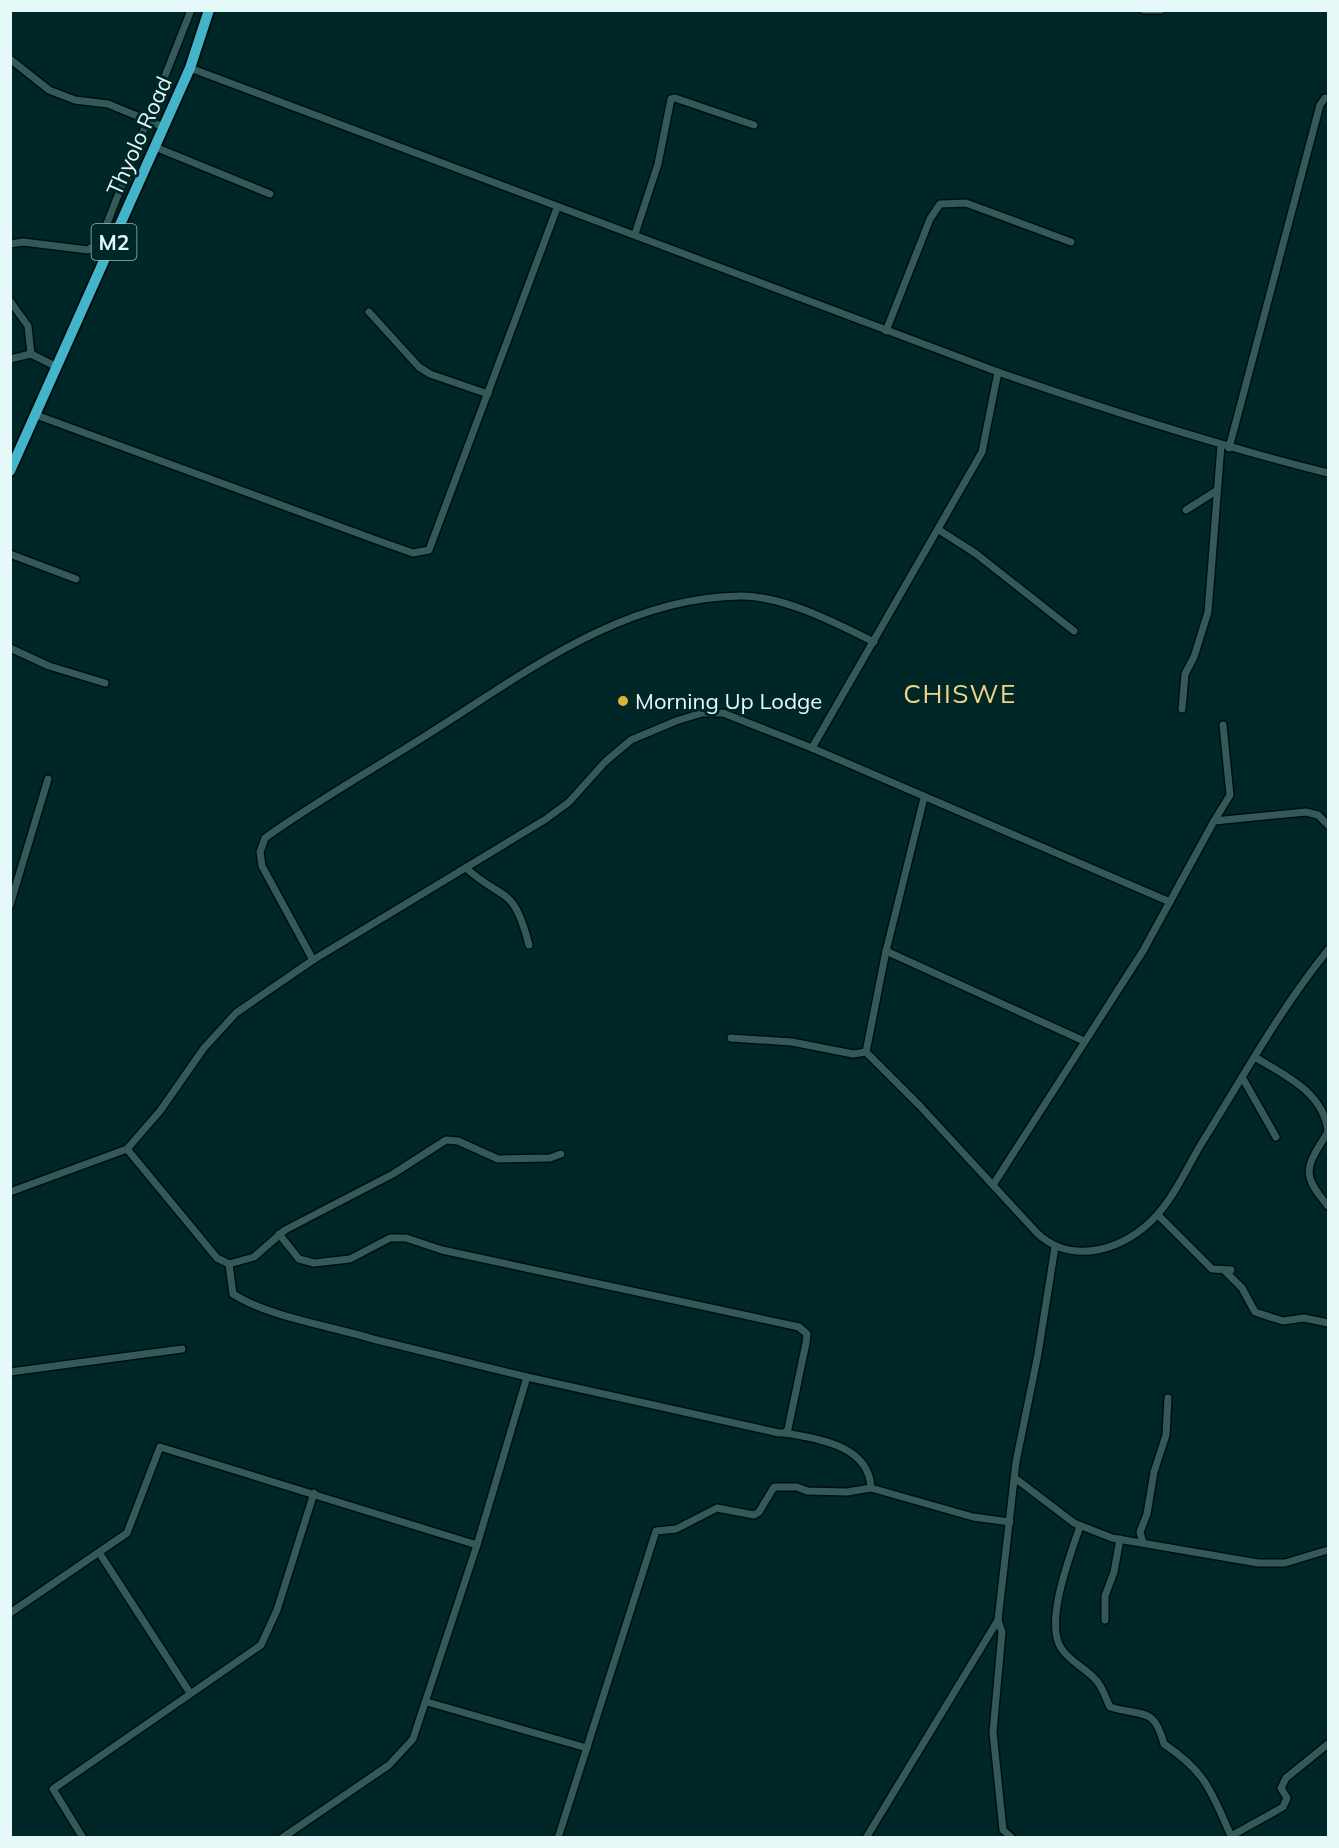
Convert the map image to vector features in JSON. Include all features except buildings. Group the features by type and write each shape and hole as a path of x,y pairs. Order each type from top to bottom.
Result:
{"highway":[{"name":"Thyolo Road","path":"10,471 16,449 36,415 190,68 209,10"}],"street":[{"path":"10,244 23,242 88,250 100,241 111,218 191,10"},
{"path":"1144,10 1161,10"},
{"path":"10,59 49,90 75,100 108,104 164,127"},
{"path":"190,68 557,208 635,234 886,331 1116,414 1229,448 1329,473"},
{"path":"1229,448 1320,105 1325,98 1329,98"},
{"path":"635,234 658,164 671,99 754,125"},
{"path":"155,147 270,194"},
{"path":"135,155 149,159"},
{"path":"886,331 930,219 940,204 966,203 1071,242"},
{"path":"36,415 368,538 413,553 424,552 433,546 557,208"},
{"path":"111,218 125,217"},
{"path":"10,301 28,326 31,354"},
{"path":"369,312 419,367 430,374 488,394"},
{"path":"10,359 31,354 57,368"},
{"path":"812,748 982,453 998,372"},
{"path":"1182,709 1185,674 1194,657 1208,612 1221,445"},
{"path":"1186,510 1216,491"},
{"path":"939,531 975,554 1074,631"},
{"path":"10,554 76,579"},
{"path":"313,960 262,866 260,852 265,838 488,697 604,627 677,603 742,596 815,614 874,642"},
{"path":"10,648 49,666 105,683"},
{"path":"10,1192 127,1149 160,1111 204,1048 246,1005 313,960 466,868 568,802 605,762 631,740 702,713 723,713 812,748 1170,902"},
{"path":"993,1185 1143,951 1230,795 1223,725"},
{"path":"10,905 48,779"},
{"path":"866,1052 885,951 924,798"},
{"path":"1214,821 1306,812 1318,815 1329,825"},
{"path":"466,868 512,900 519,909 529,945"},
{"path":"866,1052 1036,1233 1056,1247 1080,1250 1111,1249 1123,1244 1158,1215 1306,977 1329,950"},
{"path":"885,951 1084,1041"},
{"path":"731,1038 792,1042 853,1054 866,1052"},
{"path":"1255,1058 1299,1085 1314,1097 1322,1110 1328,1132 1314,1155 1308,1175 1311,1184 1329,1206"},
{"path":"1242,1077 1275,1137"},
{"path":"127,1149 217,1257 229,1264 254,1257 279,1234 393,1174 446,1140 458,1141 498,1159 550,1158 561,1154"},
{"path":"1158,1215 1212,1269 1228,1270 1242,1287 1255,1312 1283,1321 1304,1318 1329,1323"},
{"path":"279,1234 299,1259 315,1263 350,1259 390,1238 405,1238 442,1250 799,1327 807,1334 806,1343 785,1432"},
{"path":"866,1838 998,1620 1016,1478 1016,1462 1038,1354 1056,1247"},
{"path":"229,1264 233,1293 301,1321 331,1326 373,1339 527,1377 813,1438 846,1449 861,1460 871,1488"},
{"path":"10,1372 182,1349"},
{"path":"282,1838 398,1757 413,1738 427,1702 477,1545 527,1377"},
{"path":"1143,1543 1140,1532 1147,1514 1154,1472 1166,1435 1168,1398"},
{"path":"10,1613 100,1554 131,1528 160,1447 477,1545"},
{"path":"1016,1478 1080,1526 1120,1539 1258,1563 1285,1563 1329,1550"},
{"path":"558,1838 656,1531 676,1529 717,1508 754,1515 759,1512 774,1487 847,1492 871,1488 973,1517 1010,1522"},
{"path":"82,1838 53,1789 261,1645 277,1610 314,1493"},
{"path":"1080,1526 1060,1588 1056,1615 1059,1646 1075,1665 1096,1679 1110,1707 1151,1716 1158,1722 1164,1744 1180,1755 1204,1778 1231,1836 1283,1807 1287,1798 1281,1788 1286,1778 1329,1744"},
{"path":"1105,1620 1105,1596 1114,1572 1120,1539"},
{"path":"100,1554 190,1693"},
{"path":"998,1620 1002,1632 993,1732 1003,1830 1012,1838"},
{"path":"427,1702 587,1748"}],"place":[{"name":"Morning Up Lodge","path":"623,701"}],"district":[{"name":"CHISWE","path":"960,693"}]}
